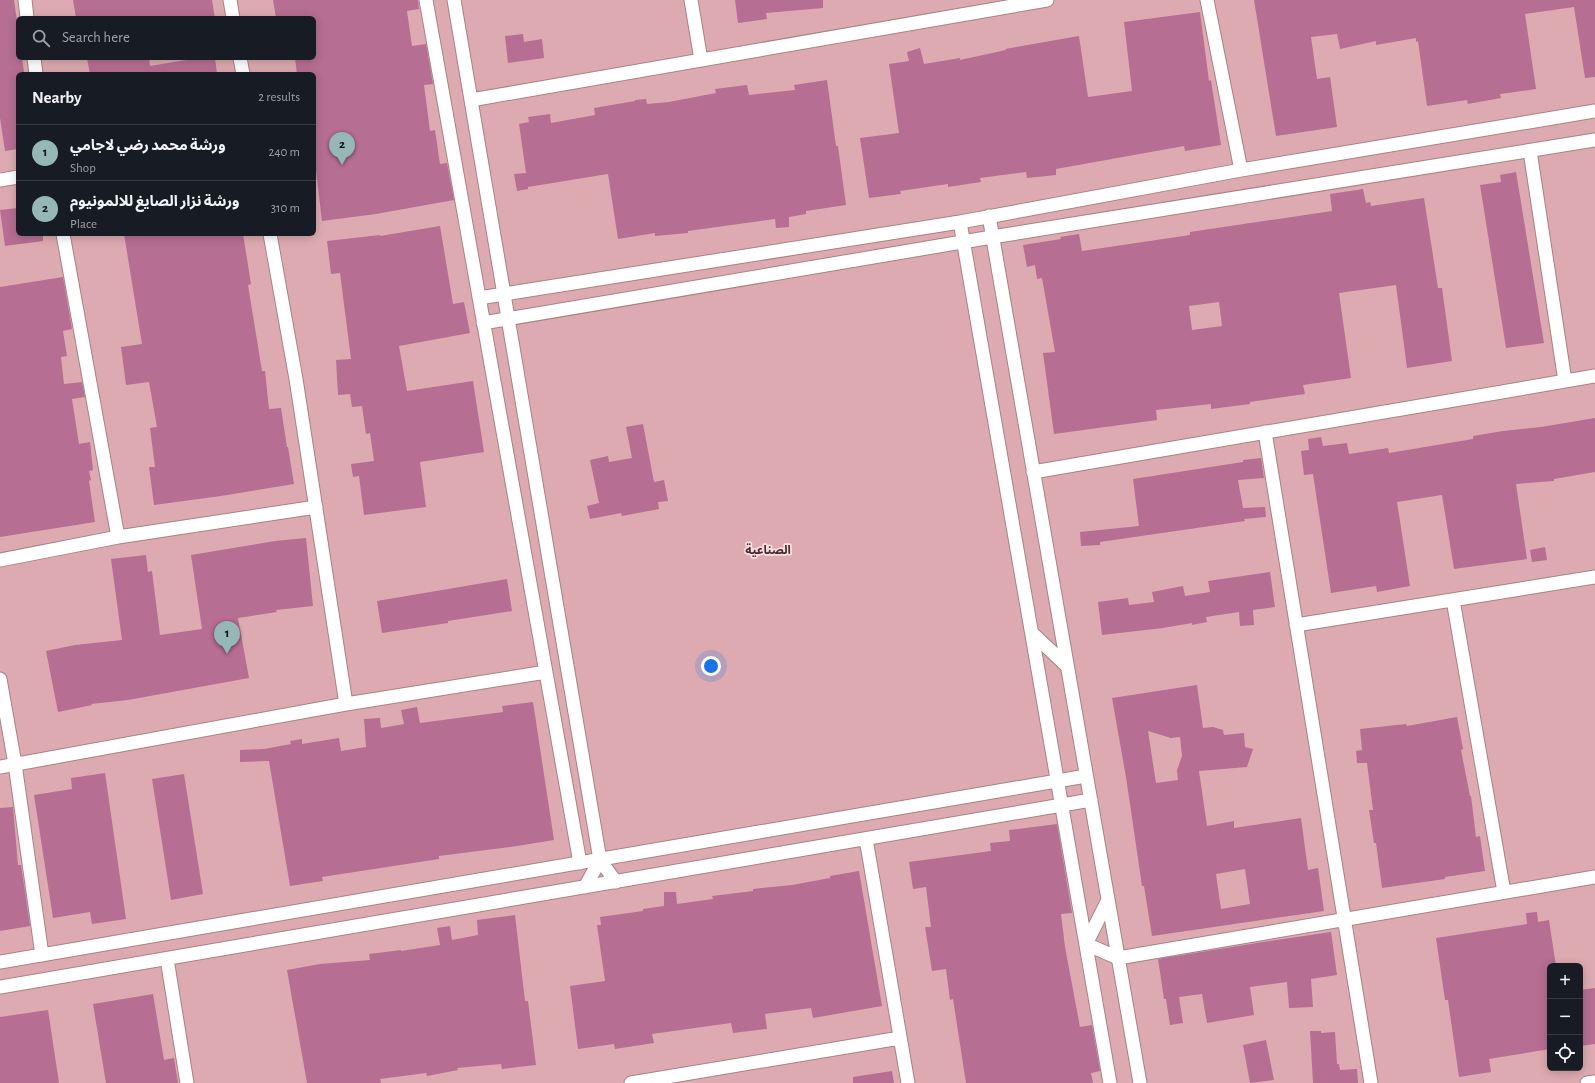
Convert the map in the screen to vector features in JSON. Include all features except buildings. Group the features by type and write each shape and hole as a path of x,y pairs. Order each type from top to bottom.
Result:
{"street":[{"path":"25,0 27,16"},
{"path":"230,0 233,16"},
{"path":"426,0 580,863"},
{"path":"454,0 600,860 616,882"},
{"path":"691,0 701,60"},
{"path":"471,100 1047,0"},
{"path":"1207,0 1241,170"},
{"path":"34,60 36,72"},
{"path":"240,60 243,72"},
{"path":"479,298 960,222 1241,170 1595,111"},
{"path":"483,322 992,237 1595,140"},
{"path":"1530,151 1565,381"},
{"path":"0,180 16,177"},
{"path":"989,216 1140,1083"},
{"path":"960,222 1110,1083"},
{"path":"63,236 118,537"},
{"path":"270,236 296,379 346,704"},
{"path":"1033,472 1595,376"},
{"path":"1265,432 1371,1083"},
{"path":"0,560 118,537 316,507"},
{"path":"1296,625 1595,577"},
{"path":"1453,600 1504,892"},
{"path":"1032,633 1067,666"},
{"path":"0,767 346,704 546,672"},
{"path":"0,679 15,764 42,955"},
{"path":"0,962 1086,776"},
{"path":"0,987 585,888 1091,800"},
{"path":"866,839 908,1083"},
{"path":"585,888 600,860"},
{"path":"1086,944 1118,958 1595,877"},
{"path":"1086,944 1108,900"},
{"path":"168,958 187,1083"},
{"path":"631,1083 900,1038"},
{"path":"1587,1083 1595,1082"}],"shaded area":[{"path":"0,0 1595,0 1595,1083 0,1083"}],"place":[{"name":"ورشة نزار الصايغ للالمونيوم","path":"342,165"},
{"name":"ورشة محمد رضي لاجامي","path":"227,654"}],"district":[{"name":"الصناعية","path":"768,550"}]}
